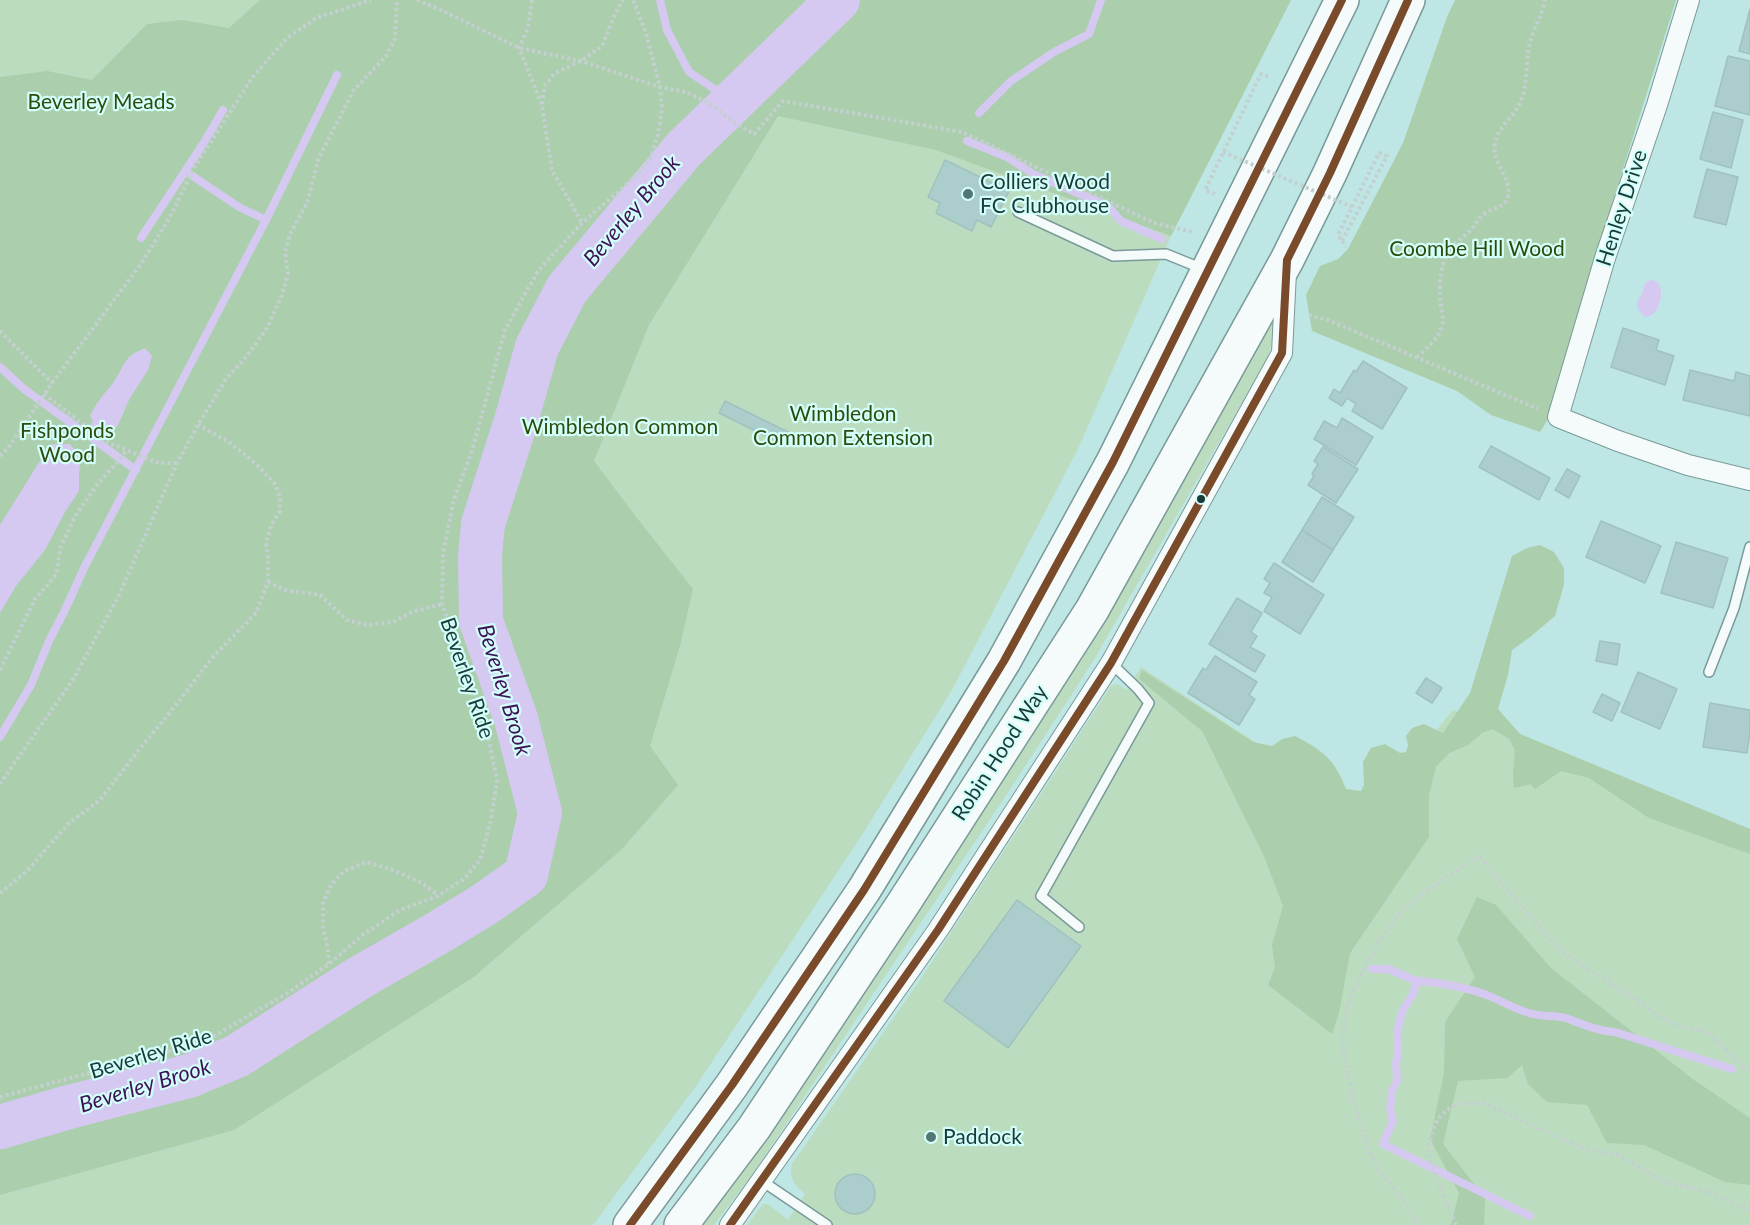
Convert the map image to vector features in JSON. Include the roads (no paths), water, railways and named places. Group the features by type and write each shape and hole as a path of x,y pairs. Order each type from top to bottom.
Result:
{"highway":[{"name":"Robin Hood Way","path":"630,1225 732,1086 864,890 1004,661 1113,462 1342,0"},
{"name":"Robin Hood Way","path":"681,1225 754,1128 910,895 1092,610 1287,260 1330,173 1408,0"}],"street":[{"name":"Henley Drive","path":"1689,0 1657,105 1605,258 1558,417 1688,465 1750,480"},
{"name":"Robin Hood Way","path":"730,1225 938,930 1111,663 1282,353 1287,260"}],"lane":[{"path":"1018,212 1113,256 1166,254 1208,271"},
{"path":"1709,672 1734,608 1750,547"},
{"path":"1079,927 1041,896 1149,703 1111,663"},
{"path":"762,1181 827,1225"}],"waterway":[{"path":"660,0 667,30 689,72 713,88 730,104"},
{"name":"Beverley Brook","path":"0,1127 189,1076 237,1056 359,978 485,904 526,875 540,813 516,719 481,621 480,555 483,524 537,347 567,289 684,149 838,0"},
{"path":"979,113 1011,81 1054,52 1089,34 1101,0"},
{"path":"266,220 337,75"},
{"path":"141,238 223,110"},
{"path":"967,141 1007,157 1033,174 1108,206 1121,221 1162,239"},
{"path":"0,737 31,685 84,568 266,220 239,207 185,171"},
{"path":"0,367 24,389 136,470"},
{"path":"95,426 96,442"},
{"path":"1372,969 1388,969 1417,981 1413,994 1402,1012 1397,1033 1397,1081 1392,1091 1390,1109 1393,1121 1383,1144 1530,1216"},
{"path":"1417,981 1446,984 1477,992 1528,1013 1566,1018 1732,1069"}],"place":[{"name":"Colliers Wood FC Clubhouse","path":"968,194"},
{"name":"Paddock","path":"931,1137"}],"park label":[{"name":"Beverley Meads","path":"101,102"},
{"name":"Coombe Hill Wood","path":"1477,249"},
{"name":"Wimbledon Common Extension","path":"843,426"},
{"name":"Wimbledon Common","path":"620,427"},
{"name":"Fishponds Wood","path":"67,443"}]}
